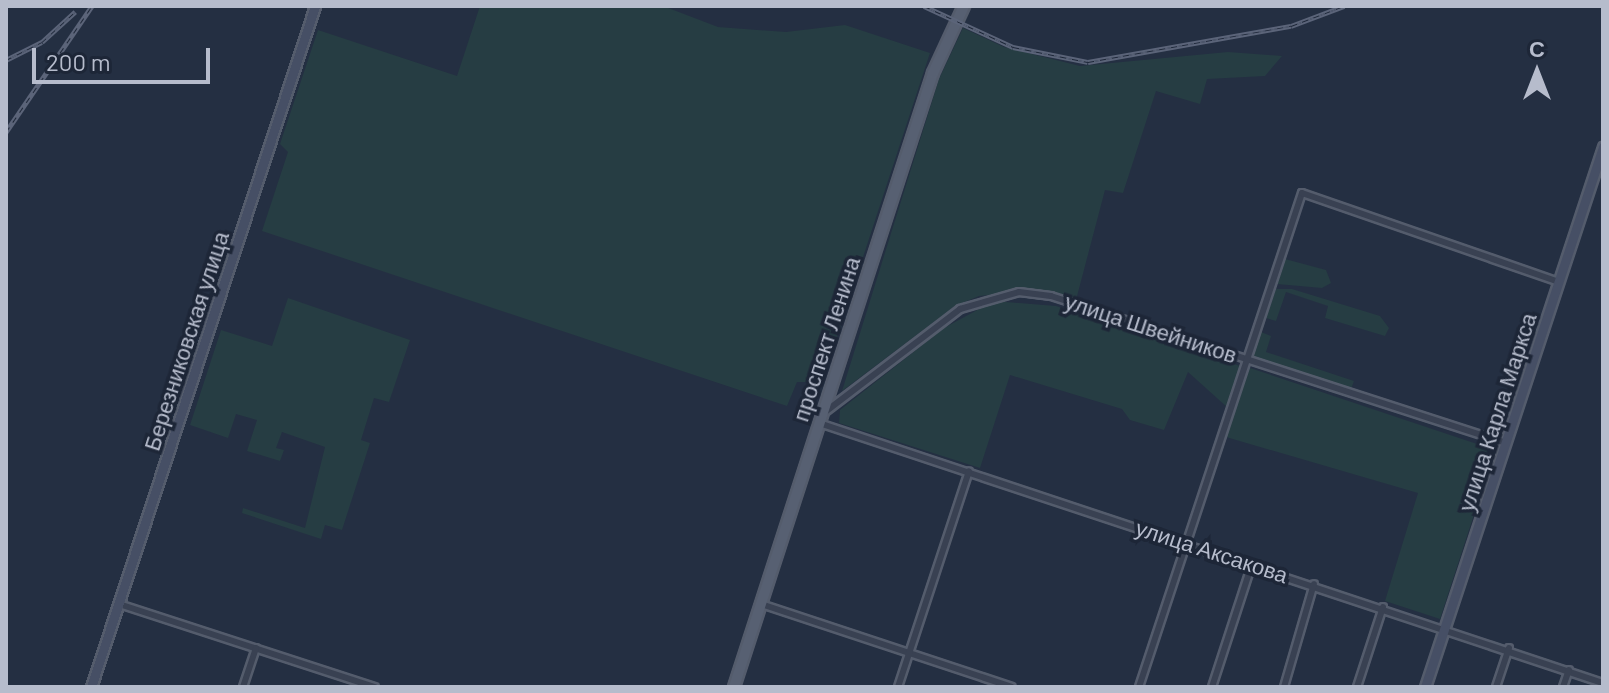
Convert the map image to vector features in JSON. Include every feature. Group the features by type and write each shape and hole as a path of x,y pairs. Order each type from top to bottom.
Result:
{"main road":[{"name":"проспект Ленина","path":"734,687 933,73 964,6"}],"street":[{"name":"Березниковская улица","path":"91,687 315,6"},
{"name":"улица Карла Маркса","path":"1425,687 1603,147"},
{"path":"1139,687 1302,193 1559,282"},
{"name":"улица Швейников","path":"821,419 960,309 1019,292 1051,296 1506,443"},
{"name":"улица Аксакова","path":"821,419 969,471 1509,648 1603,683"},
{"path":"898,687 969,471"},
{"path":"1212,687 1252,564"},
{"path":"1284,687 1314,584"},
{"path":"119,604 375,687"},
{"path":"761,604 1012,687"},
{"path":"1357,687 1383,607"},
{"path":"243,687 256,648"},
{"path":"1496,687 1509,648"},
{"path":"1563,687 1569,670"}],"green space":[{"path":"480,6 663,6 718,27 786,32 845,25 930,53 822,382 797,382 787,406 262,231 288,152 280,144 318,30 457,76"},
{"path":"963,28 1004,47 1080,66 1228,52 1282,56 1265,76 1207,79 1200,104 1156,91 1123,193 1105,190 1076,300 1039,290 979,296 955,306 842,391 939,79"},
{"path":"1285,259 1326,270 1331,283 1322,288 1277,284"},
{"path":"1276,289 1292,289 1380,316 1389,328 1385,336 1325,318 1328,306 1286,292 1276,321 1266,318"},
{"path":"288,298 410,340 389,402 374,398 361,440 370,443 342,530 325,525 321,539 242,513 243,508 305,528 325,447 282,432 276,448 284,450 280,461 247,451 257,420 236,414 228,438 190,425 221,330 272,346"},
{"path":"994,301 1056,306 1240,366 1228,408 1188,372 1164,430 1130,420 1122,409 1010,375 980,468 839,423 840,410 944,328"},
{"path":"1261,332 1271,336 1266,352 1354,381 1351,389 1253,357"},
{"path":"1247,367 1495,450 1440,619 1385,601 1418,493 1226,437"}],"railway":[{"path":"6,132 92,6"},
{"path":"924,6 1013,47 1088,62 1291,26 1344,6"},
{"path":"6,60 42,42 75,12"}]}
